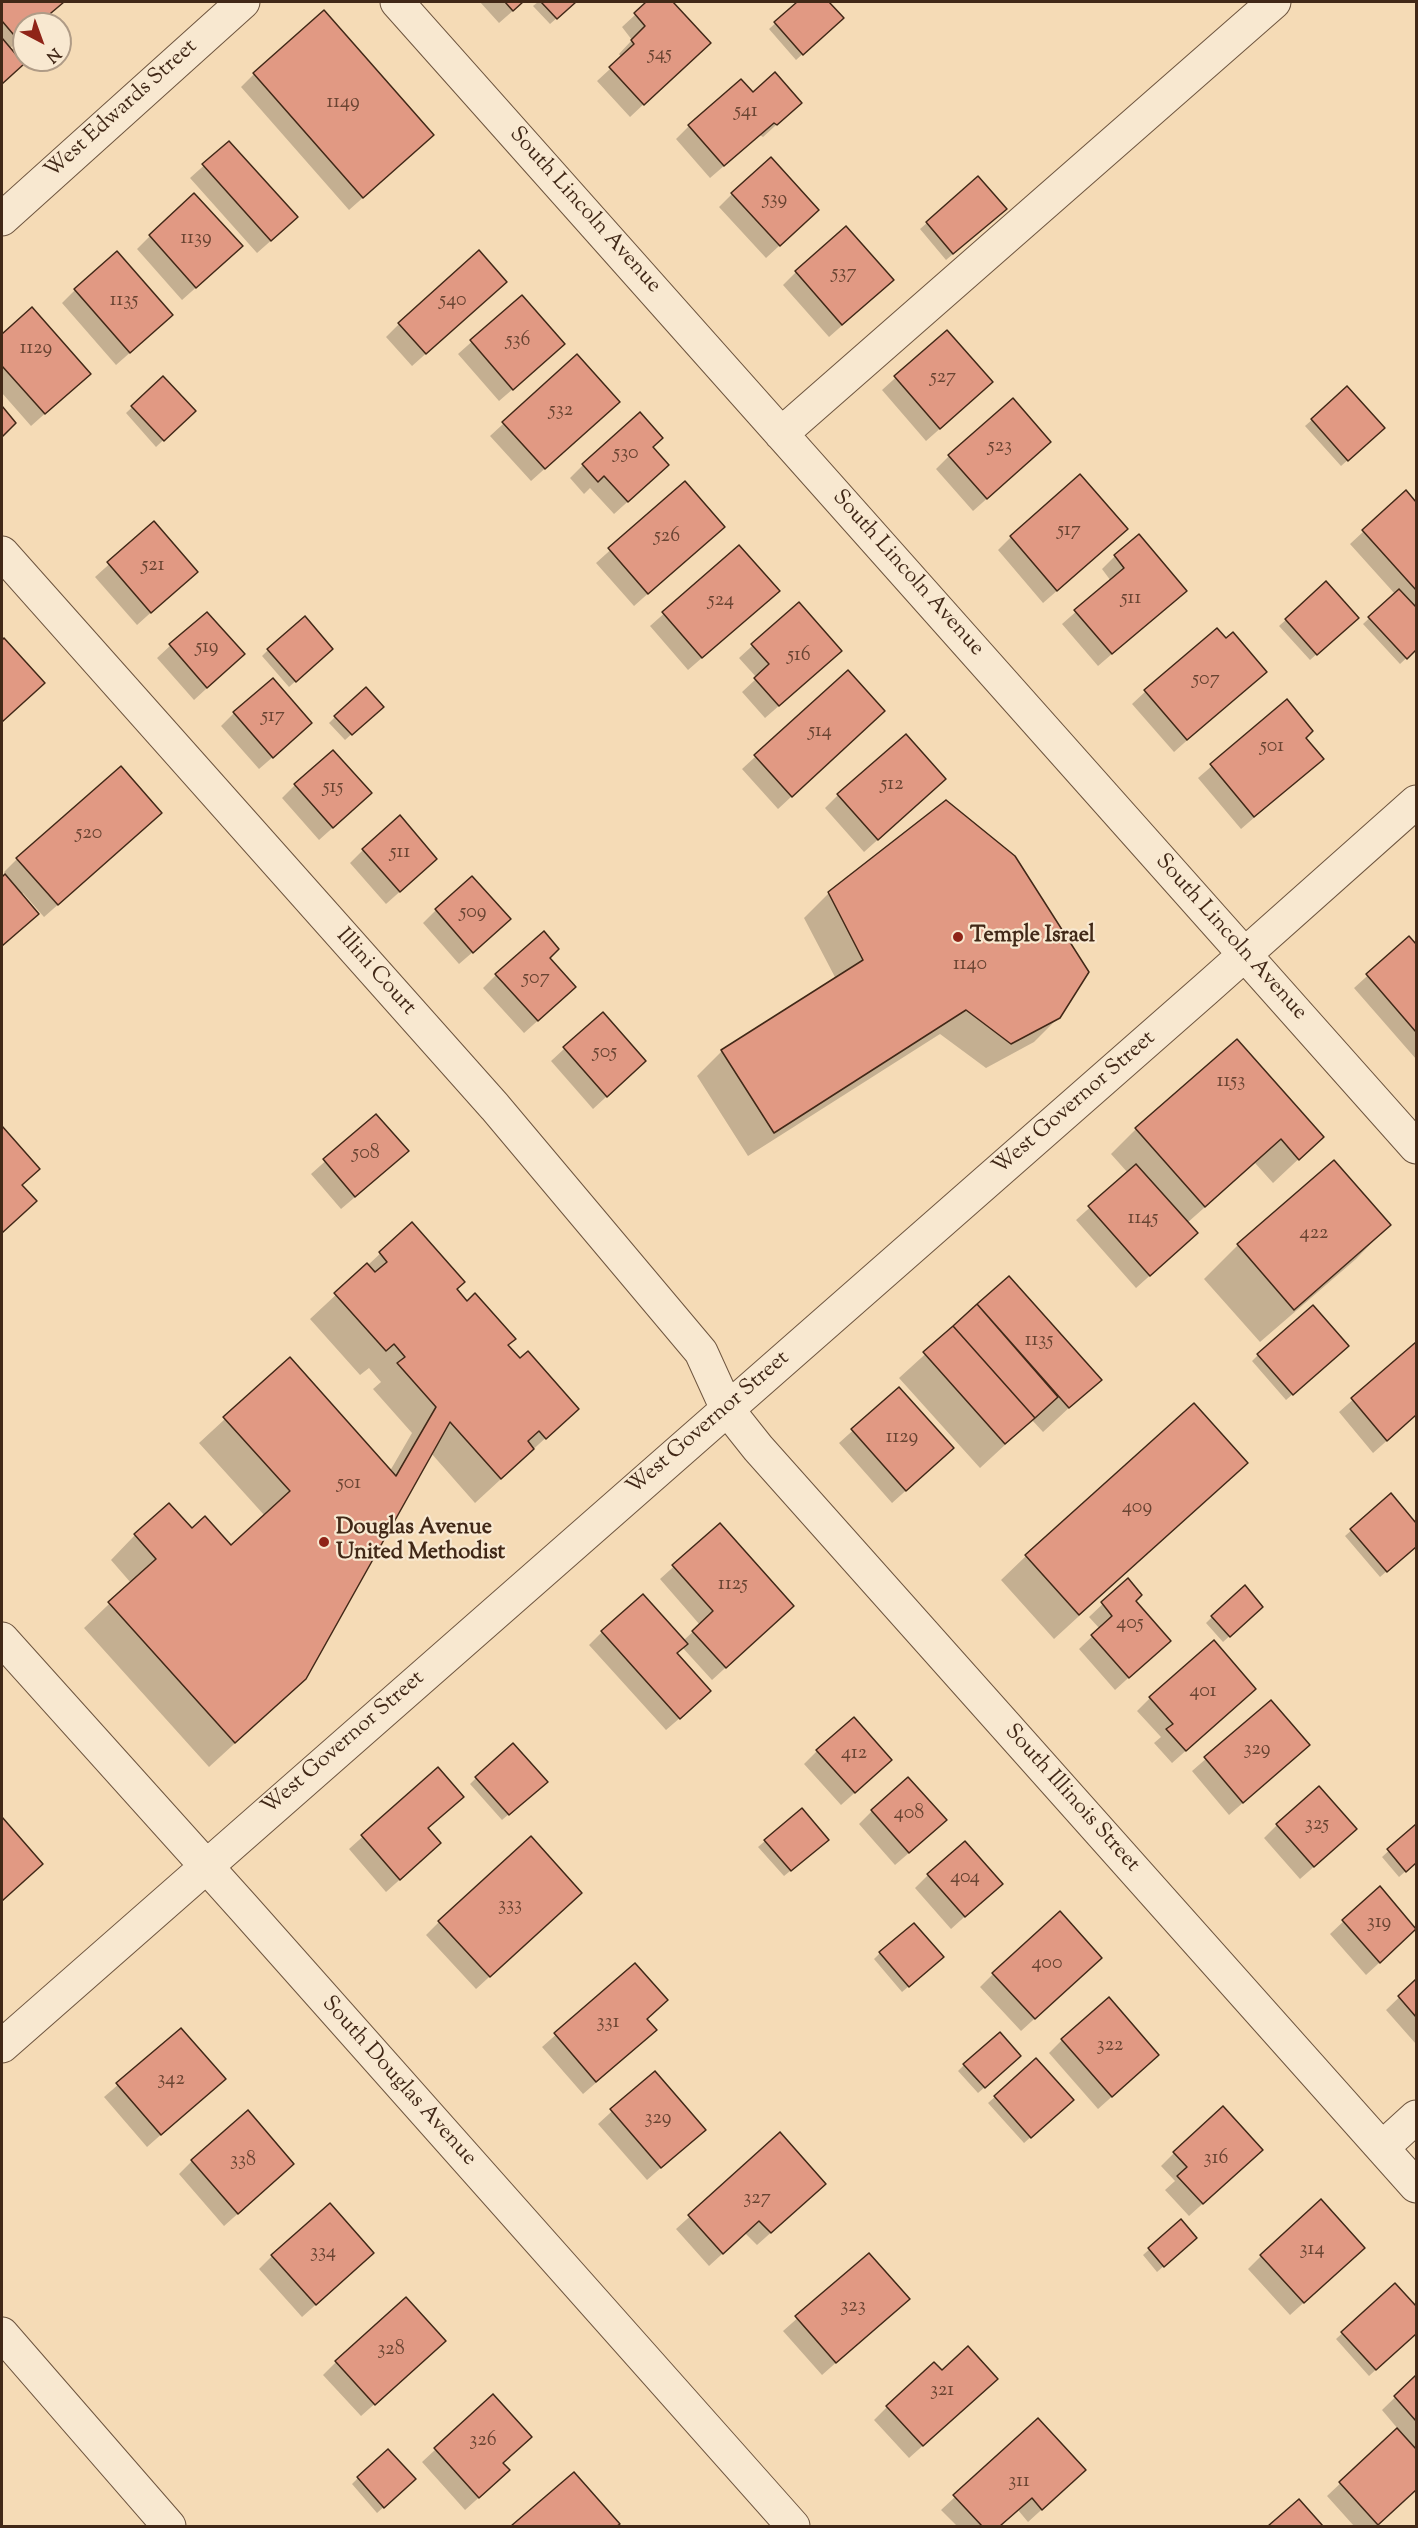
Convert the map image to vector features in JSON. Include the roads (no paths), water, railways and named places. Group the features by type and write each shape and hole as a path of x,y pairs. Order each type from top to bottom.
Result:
{"street":[{"name":"West Edwards Street","path":"2,219 243,2"},
{"name":"South Lincoln Avenue","path":"397,2 1416,1147"},
{"path":"781,434 1274,2"},
{"name":"Illini Court","path":"2,553 495,1107 701,1352 727,1409"},
{"name":"West Governor Street","path":"2,2046 1245,955 1416,802"},
{"name":"South Illinois Street","path":"727,1409 773,1465 1416,2186"},
{"name":"South Douglas Avenue","path":"2,1640 793,2526"},
{"path":"1382,2148 1416,2117"},
{"path":"2,2334 169,2526"}],"place":[{"name":"Temple Israel","path":"958,937"},
{"name":"Douglas Avenue United Methodist","path":"324,1542"}]}
